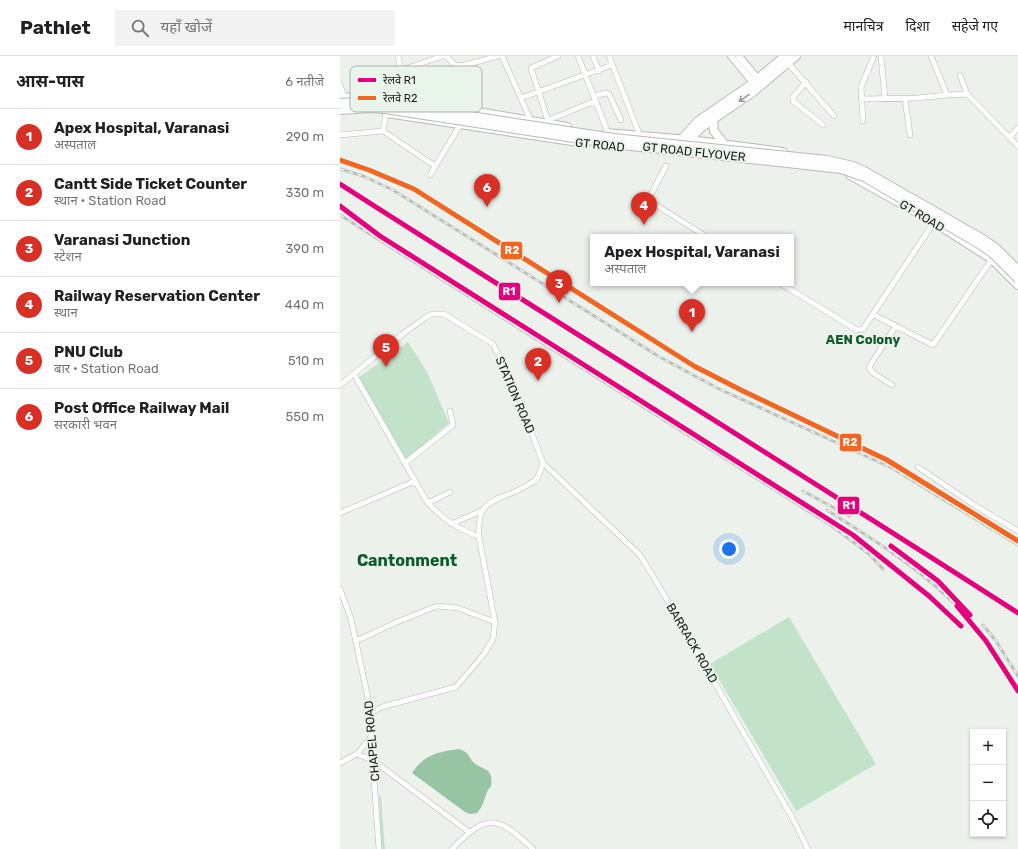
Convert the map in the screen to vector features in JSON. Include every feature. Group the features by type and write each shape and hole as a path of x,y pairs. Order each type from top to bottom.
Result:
{"main road":[{"path":"685,140 714,119 790,58"},
{"path":"685,140 698,121 757,83"},
{"name":"GT ROAD","path":"340,111 349,110"},
{"name":"GT ROAD FLYOVER","path":"340,111 350,110"},
{"name":"GT ROAD","path":"382,112 566,141 834,169 854,176 934,222 992,259 1018,285"},
{"name":"GT ROAD FLYOVER","path":"404,112 576,139 841,169 864,177 979,244 996,257 1018,279"},
{"name":"GT ROAD FLYOVER","path":"445,112 614,138 827,160 842,163 866,172 983,239 996,248 1018,270"},
{"name":"GT ROAD","path":"478,112 531,121 549,122 608,134 685,140 828,156 851,163 983,236 998,247 1018,266"},
{"path":"714,119 714,131 725,145"}],"street":[{"path":"398,56 401,66"},
{"path":"413,66 442,56"},
{"path":"446,56 455,65 461,66 498,56"},
{"path":"502,56 531,121"},
{"path":"558,56 531,68 549,122 594,98 608,93 621,120"},
{"path":"578,56 608,134"},
{"path":"593,56 599,71"},
{"path":"731,56 757,83"},
{"path":"739,56 757,83"},
{"path":"863,121 861,87 874,56"},
{"path":"881,56 885,99"},
{"path":"931,56 947,95"},
{"path":"612,57 612,65 640,136"},
{"path":"790,58 806,82 834,116"},
{"path":"521,98 586,76 612,65"},
{"path":"960,76 967,94 1018,146"},
{"path":"806,82 793,97 794,101 823,126"},
{"path":"340,85 342,100 349,110"},
{"path":"861,99 967,94"},
{"path":"905,98 910,135"},
{"path":"383,131 386,113"},
{"path":"430,175 460,125"},
{"path":"1009,138 1018,128"},
{"path":"340,135 383,131 436,166"},
{"path":"666,166 648,200 702,234"},
{"path":"785,286 857,330 866,327 934,222"},
{"path":"874,315 933,345 992,259"},
{"name":"STATION ROAD","path":"340,385 425,318 432,314 444,314 493,344 513,384 543,463"},
{"path":"892,384 873,373 869,367 895,327"},
{"path":"354,374 415,481 434,511 451,524 479,537"},
{"path":"405,463 453,425 450,411"},
{"path":"451,524 481,510 496,498 520,490 536,480 543,463"},
{"name":"BARRACK ROAD","path":"543,463 640,555 793,819 808,849"},
{"path":"918,467 974,505 1018,530"},
{"path":"340,513 415,481"},
{"path":"428,503 450,492"},
{"path":"371,712 386,706 456,687 484,654 493,639 494,622 479,537 478,525 481,510"},
{"name":"CHAPEL ROAD","path":"340,589 351,619 371,712 371,738 374,761 379,849"},
{"path":"356,641 437,606 458,608 494,622"},
{"path":"340,763 357,754 371,738"},
{"path":"357,754 374,761 469,832"},
{"path":"452,849 469,832 485,822 492,822 505,826 533,849"}],"shaded area":[{"path":"408,342 427,372 449,423 406,460 358,378"},
{"path":"789,617 876,764 796,811 710,664"},
{"path":"459,749 467,753 476,765 489,772 491,775 491,786 482,806 477,813 470,814 465,812 412,773 422,762 432,755"},
{"path":"381,796 385,849 381,849 379,797"}],"railway":[{"path":"340,160 369,170 414,189 694,366 741,390 877,454"},
{"path":"340,169 363,176 393,190 658,356 717,388 892,468 1018,545"},
{"path":"340,215 832,526 869,554 883,569"},
{"path":"803,491 849,516"},
{"path":"827,510 872,539 917,571 955,604 985,640 1018,691"},
{"path":"983,625 996,641 1018,676"}],"rail line":[{"name":"R2","path":"340,160 369,170 414,189 694,366 887,460 1018,541"},
{"name":"R1","path":"340,184 1018,613"},
{"name":"R1","path":"340,206 380,236 853,535 929,596 961,626"},
{"name":"R1","path":"891,546 938,581 970,615"},
{"name":"R1","path":"957,606 986,641 1018,691"}],"place":[{"name":"Post Office Railway Mail","path":"487,207"},
{"name":"Railway Reservation Center","path":"644,225"},
{"name":"Varanasi Junction","path":"559,303"},
{"name":"Apex Hospital, Varanasi","path":"692,332"},
{"name":"PNU Club","path":"386,367"},
{"name":"Cantt Side Ticket Counter","path":"538,381"}],"district":[{"name":"AEN Colony","path":"863,339"},
{"name":"Cantonment","path":"407,560"}]}
